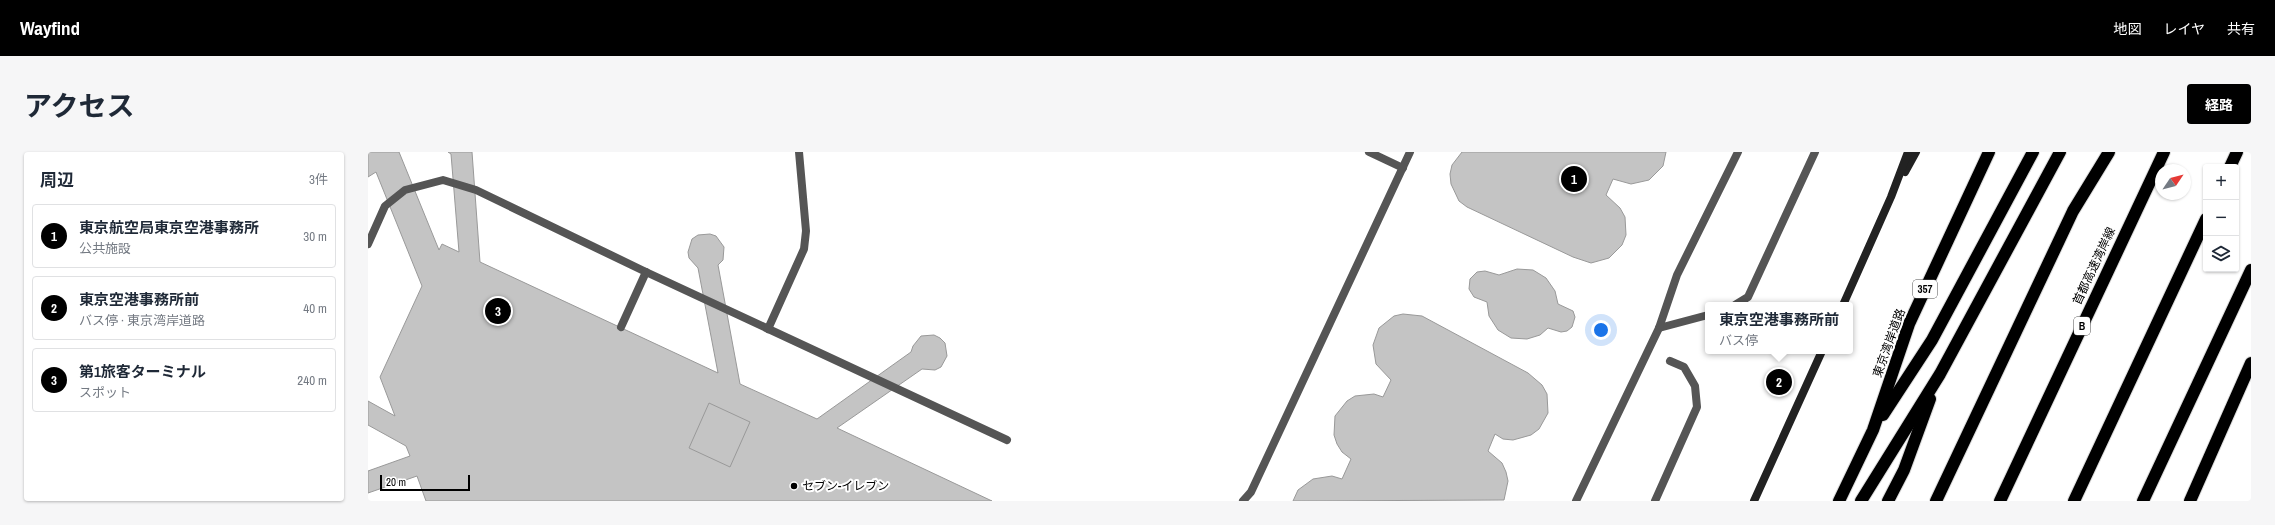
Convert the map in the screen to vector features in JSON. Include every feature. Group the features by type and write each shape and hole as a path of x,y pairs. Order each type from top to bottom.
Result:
{"highway":[{"name":"東京湾岸道路","path":"1840,501 1873,430 1909,324 1988,152"},
{"path":"1873,430 1932,340 2033,152"},
{"path":"1861,501 1940,374 2060,152"},
{"path":"1936,501 2070,218 2110,152"},
{"name":"首都高速湾岸線","path":"2000,501 2164,152"},
{"path":"2231,164 2237,152"},
{"path":"2074,501 2203,225"},
{"path":"2143,501 2251,270"},
{"path":"2190,501 2251,363"},
{"path":"1888,501 1904,470 1940,374"}],"street":[{"path":"1843,302 1891,197 1908,152"},
{"path":"1891,197 1916,152"},
{"path":"1754,501 1821,354"}],"lane":[{"path":"768,328 804,249 806,231 799,152"},
{"path":"1369,152 1402,168"},
{"path":"1243,501 1251,492 1410,152"},
{"path":"1576,501 1659,328 1677,275 1738,152"},
{"path":"1740,302 1748,297 1815,152"},
{"path":"368,244 385,206 405,190 443,180 476,190 646,272 1007,440"},
{"path":"621,327 646,272"},
{"path":"1659,328 1705,316"},
{"path":"1655,501 1697,407 1695,386 1684,367 1670,361"}],"building":[{"path":"368,152 399,152 439,250 442,244 459,252 451,154 448,152 472,152 480,262 718,373 698,268 689,258 688,252 692,239 698,235 710,234 716,236 724,247 723,260 718,265 740,384 817,419 911,352 913,346 921,336 934,335 940,338 945,343 947,356 941,367 935,370 922,369 837,428 992,501 426,501 417,476 368,493 368,471 410,456 406,446 368,425 368,401 395,416 380,377 422,286 376,172 368,177"},
{"path":"1462,152 1666,152 1663,166 1649,180 1631,184 1613,179 1606,195 1620,208 1625,217 1626,235 1622,245 1609,258 1591,263 1573,257 1467,207 1459,201 1451,184 1450,174 1452,165"},
{"path":"1517,269 1533,270 1546,278 1555,291 1558,304 1573,311 1575,317 1572,327 1567,331 1561,332 1548,328 1540,335 1527,339 1511,338 1498,330 1489,316 1487,302 1474,297 1469,289 1470,279 1477,272 1485,271 1499,275"},
{"path":"1403,314 1422,316 1528,373 1542,385 1547,394 1548,413 1539,429 1531,435 1513,440 1503,439 1495,434 1488,451 1502,463 1506,472 1508,481 1504,500 1293,501 1298,490 1313,479 1332,476 1342,479 1351,459 1342,452 1337,444 1334,435 1335,416 1347,401 1355,396 1374,394 1383,397 1391,380 1376,364 1373,345 1379,328 1394,316"},
{"path":"709,403 750,422 730,467 689,448"}],"place":[{"name":"東京航空局東京空港事務所","path":"1574,179"},
{"name":"第1旅客ターミナル","path":"498,311"},
{"name":"東京空港事務所前","path":"1779,382"},
{"name":"セブン-イレブン","path":"794,486"}]}
